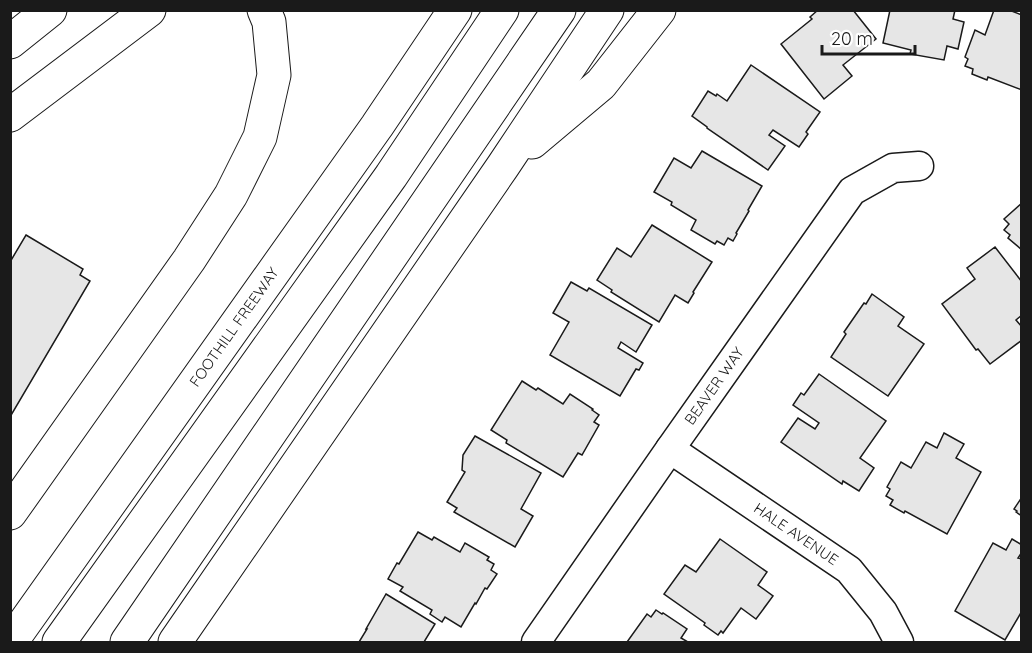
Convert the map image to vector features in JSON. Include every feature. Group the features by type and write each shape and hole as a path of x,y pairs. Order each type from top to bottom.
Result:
{"main road":[{"path":"10,42 50,10"},
{"path":"10,115 149,10"},
{"path":"10,513 189,260 231,195 260,136 274,75 268,22 264,10"},
{"name":"FOOTHILL FREEWAY","path":"11,642 377,126 455,10"},
{"path":"59,642 384,185 502,10"},
{"path":"127,642 559,10"},
{"path":"175,642 503,166 607,10"},
{"path":"503,166 601,84 659,10"}],"street":[{"name":"BEAVER WAY","path":"536,642 852,191 893,168 919,166"},
{"name":"HALE AVENUE","path":"670,449 849,570 883,612 898,642"}],"building":[{"path":"818,10 853,10 876,39 843,65 852,76 824,99 781,44 812,19 810,17"},
{"path":"890,10 955,10 953,19 964,22 958,49 947,46 944,60 910,54 911,50 883,43"},
{"path":"994,10 1009,10 1022,15 1022,90 988,77 987,80 972,74 973,69 965,66 968,59 965,57 975,30 985,35"},
{"path":"751,65 820,112 799,147 773,130 769,135 785,146 768,170 692,116 708,91 727,101"},
{"path":"702,151 762,186 733,241 728,238 724,245 717,241 715,244 691,230 696,220 654,192 674,158 691,168"},
{"path":"1022,203 1022,250 1008,238 1010,235 1004,230 1009,224 1004,219"},
{"path":"652,225 712,262 688,303 675,295 659,322 611,292 612,290 597,280 617,248 631,257"},
{"path":"26,235 83,269 80,275 90,281 10,417 10,262"},
{"path":"995,247 1022,282 1022,315 1016,320 1022,327 1022,340 990,364 978,349 976,350 942,304 975,279 967,268"},
{"path":"571,282 587,291 589,288 652,325 636,352 621,342 618,348 643,363 639,370 636,369 620,396 550,355 569,322 553,313"},
{"path":"872,294 904,317 898,326 924,344 888,396 831,357 846,334 844,332"},
{"path":"819,374 886,421 860,458 874,468 859,491 843,481 842,484 781,442 798,418 815,429 819,423 793,405 801,393 804,395"},
{"path":"522,381 563,404 570,394 599,415 594,422 599,425 582,455 578,453 563,477 506,443 507,440 491,430"},
{"path":"944,433 964,444 956,458 981,472 947,534 890,505 893,500 886,496 890,489 887,487 901,462 911,468 926,442 937,448"},
{"path":"475,436 541,473 521,509 533,516 515,547 454,512 457,508 447,502 465,472 462,470 463,455"},
{"path":"1022,497 1022,516 1014,509"},
{"path":"418,532 432,540 434,537 460,552 465,543 489,557 487,560 494,564 491,570 497,574 487,589 485,588 461,627 445,617 442,622 430,614 432,610 400,591 403,587 388,579"},
{"path":"720,539 767,572 758,585 773,596 756,619 741,608 723,633 721,631 718,635 664,594 685,565 696,572"},
{"path":"1012,539 1022,545 1022,552 1018,558 1022,559 1022,611 1005,640 955,611 993,543 1006,550"},
{"path":"386,594 435,624 424,642 359,642"},
{"path":"656,610 687,629 681,638 688,642 627,642 647,614 651,617"}]}
